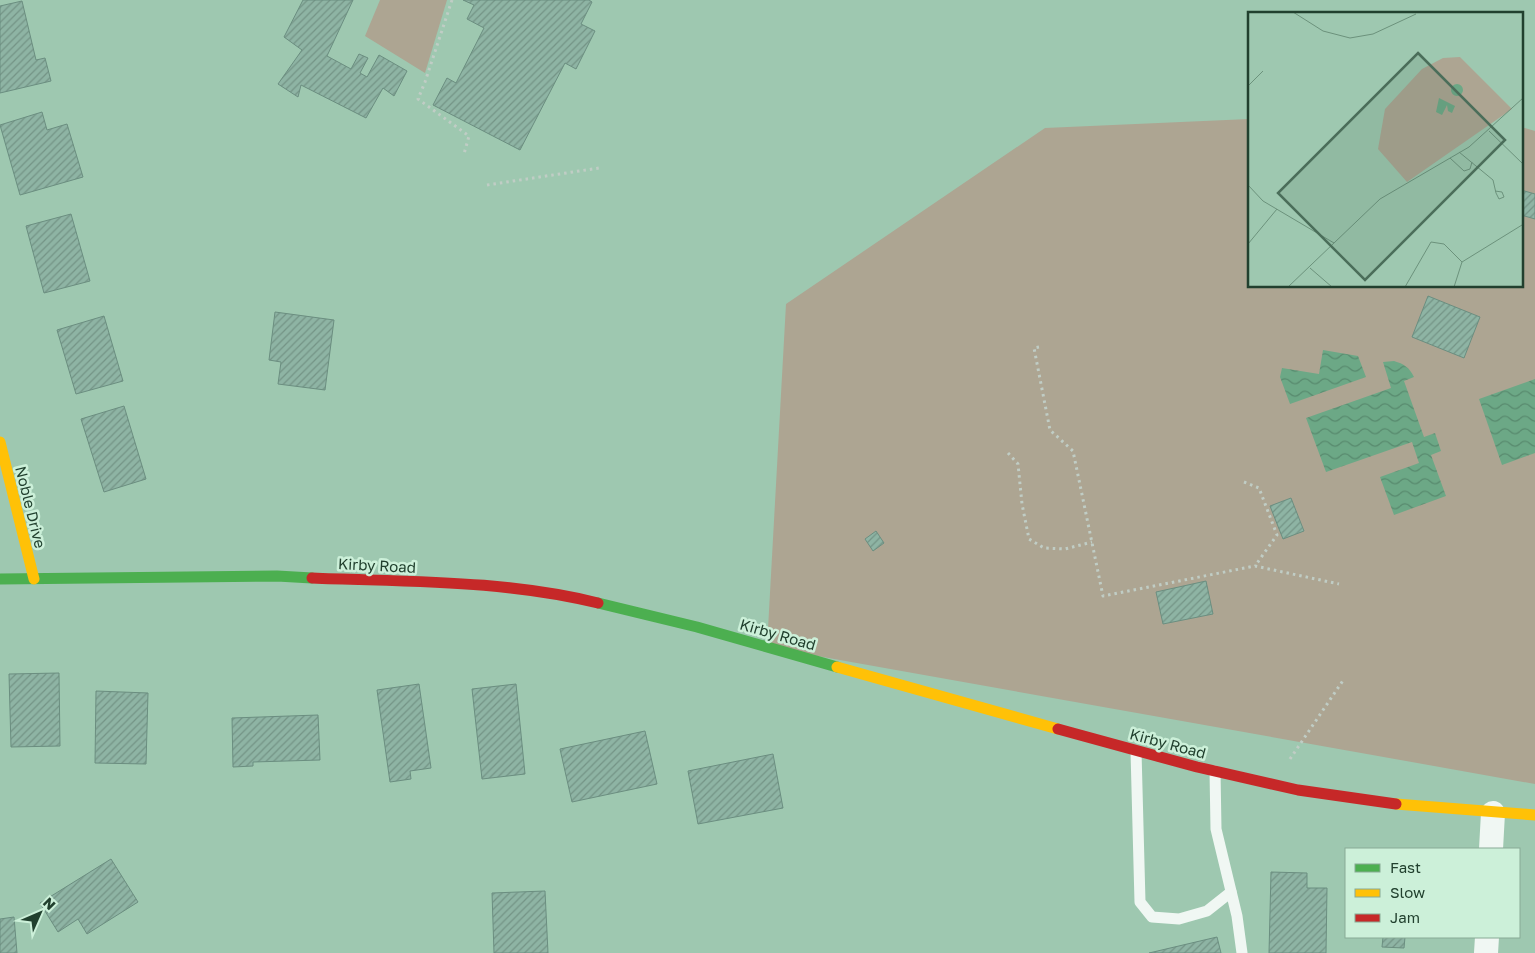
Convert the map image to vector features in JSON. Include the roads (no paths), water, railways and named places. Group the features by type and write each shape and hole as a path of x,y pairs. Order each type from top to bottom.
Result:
{"main road":[{"name":"Noble Drive","path":"0,442 34,579"},
{"name":"Kirby Road","path":"0,579 277,576 442,583 526,589 570,596 698,627 1136,751 1298,790 1400,805 1535,815"}],"street":[{"path":"1491,848 1493,813"},
{"path":"1486,938 1486,953"}],"lane":[{"path":"1136,751 1140,902 1152,917 1179,919 1207,911 1231,892"},
{"path":"1215,771 1216,829 1237,916 1242,953"}],"water":[{"path":"1323,350 1358,356 1366,377 1290,404 1280,377 1282,368 1319,374"},
{"path":"1394,361 1406,366 1414,377 1404,381 1424,437 1435,433 1441,451 1431,455 1446,496 1394,515 1380,477 1419,463 1412,442 1326,472 1306,418 1391,388 1383,362"},
{"path":"1535,379 1535,453 1502,465 1479,399"}]}
